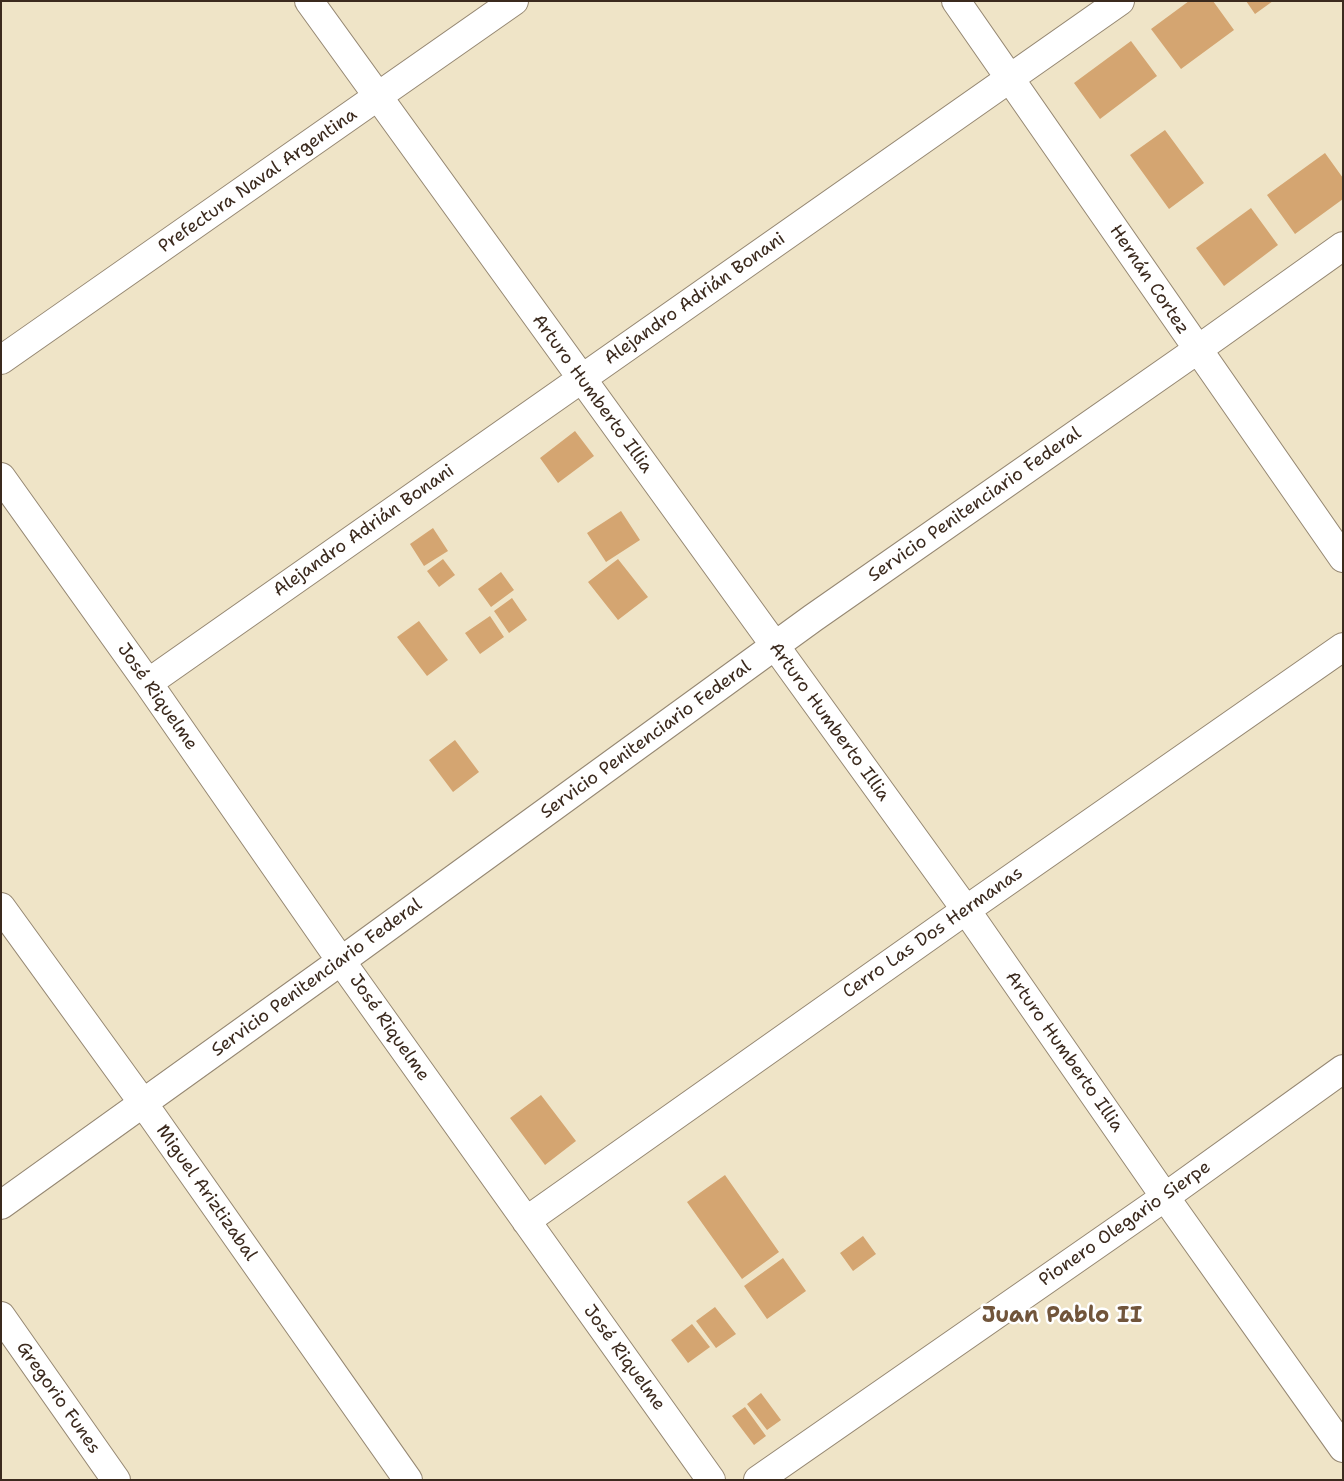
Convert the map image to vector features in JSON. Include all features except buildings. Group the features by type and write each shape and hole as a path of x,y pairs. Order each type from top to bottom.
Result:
{"street":[{"name":"Arturo Humberto Illia","path":"309,1 774,647 966,910 1165,1197 1343,1448"},
{"name":"Prefectura Naval Argentina","path":"1,360 514,1"},
{"name":"Hernán Cortez","path":"956,1 1343,558"},
{"name":"Alejandro Adrián Bonani","path":"148,683 1120,1"},
{"name":"Servicio Penitenciario Federal","path":"1,1205 342,961 813,618 1343,246"},
{"name":"José Riquelme","path":"1,478 711,1480"},
{"name":"Cerro Las Dos Hermanas","path":"526,1221 966,910 1343,647"},
{"name":"Miguel Ariztizabal","path":"1,908 143,1103 408,1480"},
{"name":"Pionero Olegario Sierpe","path":"758,1480 1165,1197 1343,1069"},
{"name":"Gregorio Funes","path":"1,1316 116,1480"}],"district":[{"name":"Juan Pablo II","path":"1062,1316"}]}
